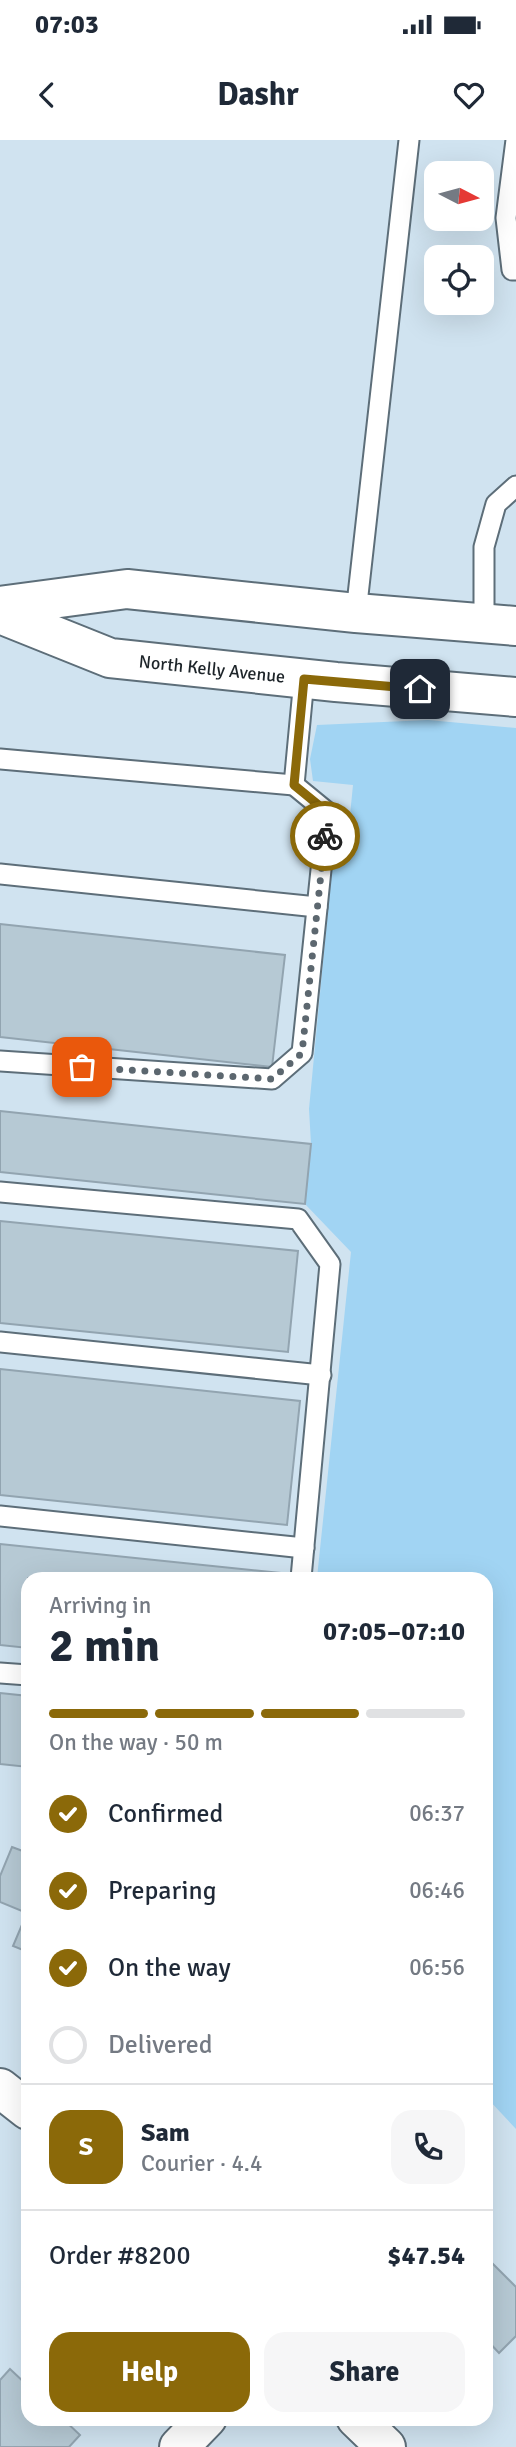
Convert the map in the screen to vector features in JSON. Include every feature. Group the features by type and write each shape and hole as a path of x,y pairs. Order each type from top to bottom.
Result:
{"street":[{"path":"0,606 127,589 356,613 500,624"},
{"name":"North Kelly Avenue","path":"0,614 110,658 304,679 516,697"},
{"path":"0,2088 21,2104"},
{"path":"179,2447 199,2426"},
{"path":"364,2426 386,2447"}],"lane":[{"path":"356,613 409,140"},
{"path":"516,140 506,218 512,270 516,270"},
{"path":"500,624 484,547 496,504 516,486"},
{"path":"294,785 304,679"},
{"path":"0,759 294,785 327,812 302,1053 272,1079 0,1061"},
{"path":"0,874 317,907"},
{"path":"0,1192 298,1219 330,1264 302,1572"},
{"path":"0,1342 321,1375"},
{"path":"0,1516 304,1548"},
{"path":"0,1673 21,1674"}],"shaded area":[{"path":"428,720 516,728 516,2129 493,2104 493,1572 318,1572 351,1252 305,1204 311,1144 309,1109 336,826 349,825 353,785 313,781 310,759 317,725"}],"building":[{"path":"0,924 285,955 272,1067 0,1037"},
{"path":"0,1111 311,1144 305,1204 0,1172"},
{"path":"0,1221 298,1251 288,1352 0,1323"},
{"path":"0,1369 300,1401 287,1525 0,1495"},
{"path":"0,1544 270,1572 21,1572 21,1647 0,1645"},
{"path":"0,1693 21,1695 21,1766 0,1764"},
{"path":"12,1847 21,1850 21,1911 0,1902 0,1876"},
{"path":"21,1927 21,1949 13,1946"},
{"path":"493,2264 516,2287 516,2336 499,2353 493,2347"},
{"path":"10,2369 21,2379 21,2426 70,2426 80,2435 69,2447 0,2447 0,2380"}],"way so far":[{"path":"82,1067 272,1079 302,1053 325,836"}],"route":[{"path":"325,836 327,812 294,785 304,679 420,689"}]}
